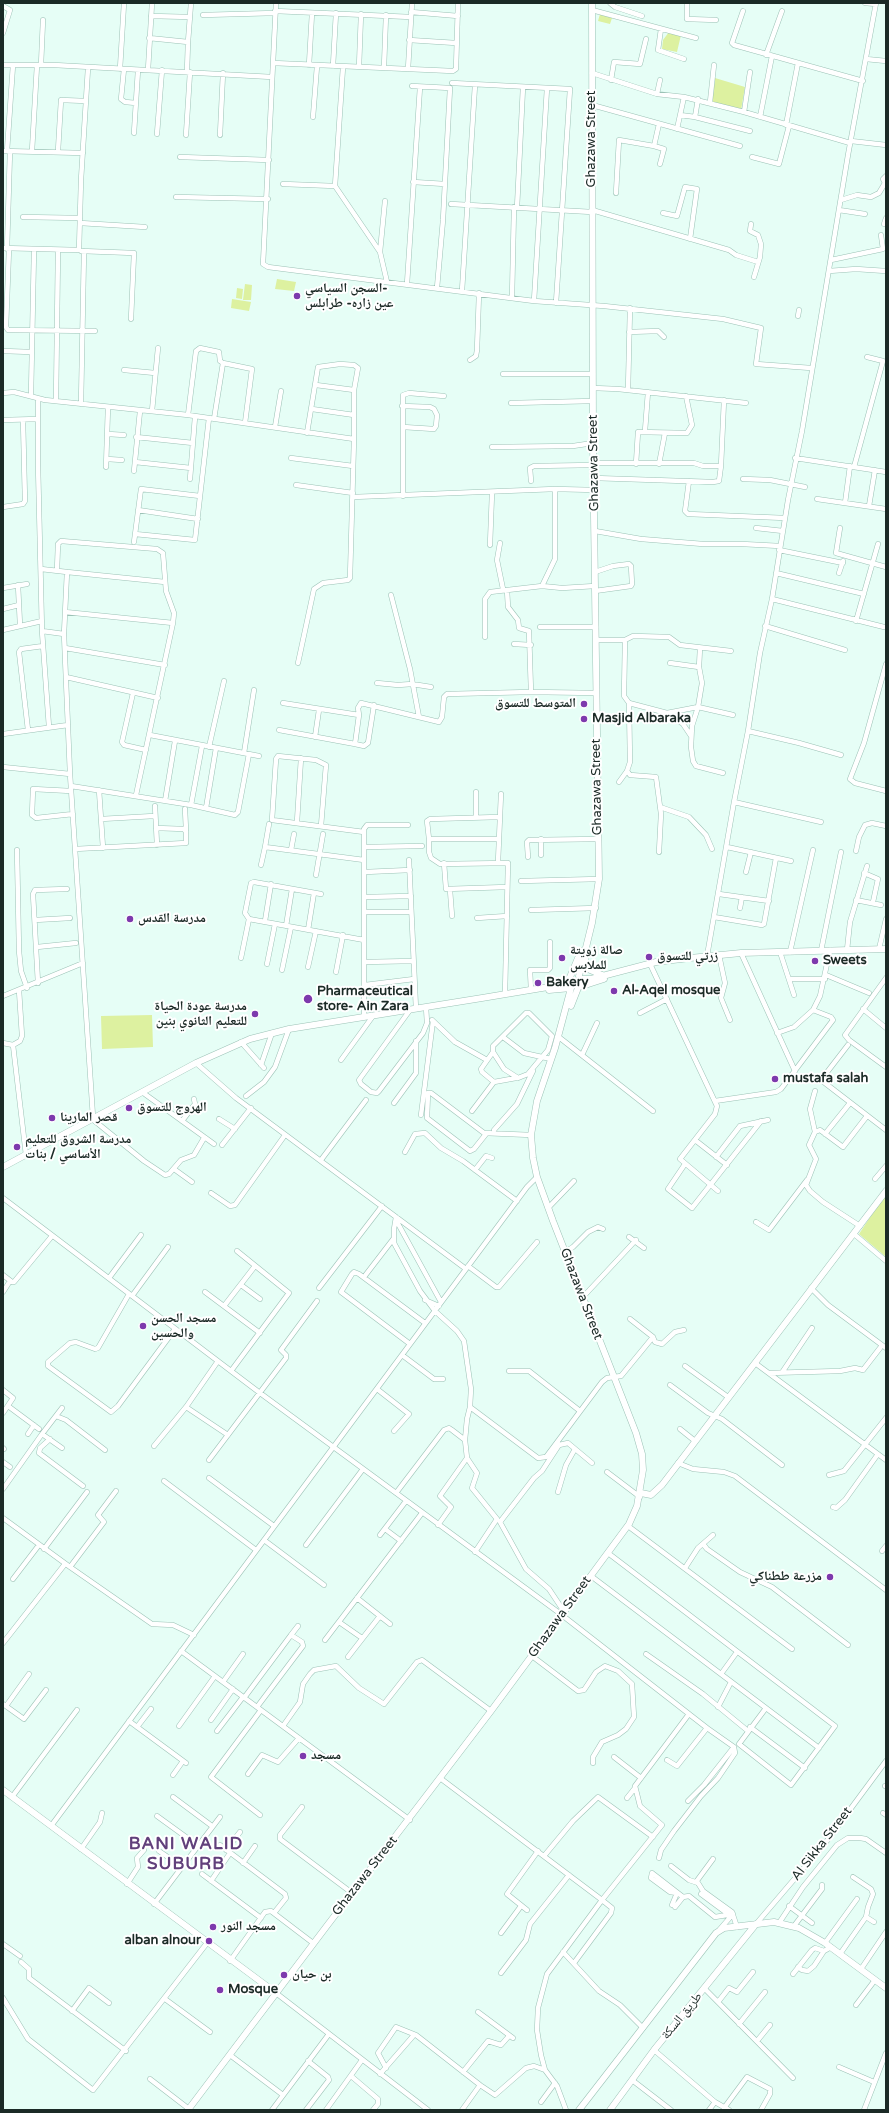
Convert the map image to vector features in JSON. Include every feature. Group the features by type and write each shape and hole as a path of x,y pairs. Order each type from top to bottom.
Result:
{"main road":[{"name":"Ghazawa Street","path":"189,2109 275,1996 280,1987 410,1820 563,1615 628,1526 638,1506 641,1493 642,1454 634,1426 582,1298 537,1177 531,1135 538,1101 551,1059 575,988 582,983 580,978 584,954 596,908 598,879 595,490 593,443 592,6"},
{"name":"Ghazawa Street","path":"569,979 592,923"},
{"path":"3,1167 196,1063 241,1042 272,1033 531,990 557,985 569,979 603,976 656,962 741,953 886,948"},
{"path":"584,954 588,969 603,976"},
{"path":"557,985 577,961"},
{"path":"482,998 575,988 665,961"},
{"path":"569,979 575,988"},
{"name":"Ghazawa Street","path":"555,1048 560,1038 575,988"},
{"path":"638,1506 658,1490 886,1191"},
{"path":"641,1493 658,1490"},
{"path":"641,1493 651,1495"},
{"path":"3,1790 267,1988 275,1996"},
{"path":"579,2110 720,1929 756,1924 779,1923 794,1926 808,1932 831,1947 886,1988"},
{"name":"طريق السكة","path":"613,2109 654,2050 705,1989 756,1924"},
{"path":"267,1988 280,1987"}],"street":[{"path":"124,3 121,99 125,102 136,103"},
{"path":"148,70 152,3"},
{"path":"186,135 188,42 191,3"},
{"path":"276,3 268,199 263,264 268,267 534,301 630,308 723,319 761,328 756,364 811,368"},
{"path":"408,69 412,3"},
{"path":"273,63 309,64 317,66 455,70 458,3"},
{"path":"610,3 615,7 642,16"},
{"path":"687,3 687,19 716,20"},
{"path":"707,956 748,731 765,626 772,599 779,548 830,271 850,142 863,81 876,4 865,3"},
{"path":"3,6 10,10 3,32"},
{"path":"592,6 696,38"},
{"path":"743,11 733,44 766,55 863,81"},
{"path":"766,55 782,11"},
{"path":"203,16 275,12 386,16 411,14 458,16"},
{"path":"309,64 312,13"},
{"path":"334,66 336,13"},
{"path":"359,67 361,14"},
{"path":"151,16 190,17"},
{"path":"384,67 386,16"},
{"path":"32,151 43,20"},
{"path":"662,28 658,50 684,59"},
{"path":"149,38 188,42"},
{"path":"611,80 614,62 640,64 646,39"},
{"path":"409,40 456,43"},
{"path":"760,117 772,56"},
{"path":"866,59 886,61"},
{"path":"752,157 779,164 798,63"},
{"path":"3,65 162,70 272,77"},
{"path":"13,65 6,151 6,327 10,330 95,331"},
{"path":"710,102 714,65"},
{"path":"314,117 317,66"},
{"path":"343,67 335,186 380,252"},
{"path":"81,404 82,330 80,220 88,68"},
{"path":"134,133 138,70"},
{"path":"157,134 162,70"},
{"path":"744,112 750,72"},
{"path":"220,135 223,73"},
{"path":"592,73 657,94 698,99 850,142 886,145"},
{"path":"657,94 660,80"},
{"path":"452,83 570,89 556,303"},
{"path":"462,291 475,85"},
{"path":"412,86 450,88 445,184 437,288"},
{"path":"407,284 420,87"},
{"path":"512,298 515,207 523,87"},
{"path":"534,301 547,88"},
{"path":"677,129 684,97"},
{"path":"694,117 698,99"},
{"path":"58,151 61,100 86,101"},
{"path":"592,105 740,146"},
{"path":"680,115 750,131"},
{"path":"654,146 659,124"},
{"path":"616,193 619,140 664,149 660,164"},
{"path":"6,151 58,151 83,153"},
{"path":"180,157 269,160"},
{"path":"841,200 856,195 871,197 878,193 886,183 883,179 886,176"},
{"path":"414,182 445,184"},
{"path":"284,184 335,186"},
{"path":"663,213 677,216 685,187 697,189 690,239"},
{"path":"176,196 268,199"},
{"path":"385,201 380,252 387,282"},
{"path":"451,204 592,211 730,250 736,255 758,262"},
{"path":"839,210 865,214"},
{"path":"23,217 80,220 145,227"},
{"path":"884,224 886,218"},
{"path":"751,224 750,231 758,235 760,239 760,252 754,277"},
{"path":"831,260 883,250 881,235"},
{"path":"6,249 134,253 131,319"},
{"path":"31,395 34,250"},
{"path":"56,401 58,251"},
{"path":"830,271 856,269 886,271"},
{"path":"470,360 476,356 477,350 479,293"},
{"path":"628,390 630,308"},
{"path":"629,332 658,331 664,337"},
{"path":"152,411 158,348"},
{"path":"188,415 196,350 200,348 219,352 220,362 252,369 245,423"},
{"path":"3,351 31,352"},
{"path":"845,503 852,466 883,361 867,357"},
{"path":"214,419 223,363"},
{"path":"298,663 314,589 323,583 350,578 353,495 354,390 358,367 354,365 340,364 320,366 317,372 307,433"},
{"path":"124,370 155,373"},
{"path":"503,374 593,374"},
{"path":"316,385 354,390"},
{"path":"593,388 628,390 746,403"},
{"path":"275,427 281,391"},
{"path":"3,393 14,392 56,401 188,415 354,440"},
{"path":"644,431 648,392"},
{"path":"403,496 403,395 405,393 444,396"},
{"path":"636,464 638,433 644,431 687,433 692,425 686,396"},
{"path":"38,398 42,631 49,727"},
{"path":"594,478 720,481 724,400"},
{"path":"510,403 593,401"},
{"path":"106,467 108,406"},
{"path":"402,406 430,407 434,409 437,415 436,426 434,429 403,427"},
{"path":"312,409 354,415"},
{"path":"134,471 136,437 140,411"},
{"path":"190,479 195,417"},
{"path":"135,534 195,540 209,418"},
{"path":"3,420 38,419"},
{"path":"3,507 23,504 25,501 23,420"},
{"path":"659,464 665,433"},
{"path":"108,434 124,435"},
{"path":"136,437 192,443"},
{"path":"492,447 573,446 593,443"},
{"path":"291,458 353,466"},
{"path":"796,458 886,472"},
{"path":"107,459 122,460"},
{"path":"135,462 191,468"},
{"path":"530,481 530,468 534,466 694,463 703,466 721,466"},
{"path":"869,506 875,470"},
{"path":"743,479 805,486"},
{"path":"689,480 685,511 688,514 785,518"},
{"path":"296,485 353,495 403,496 556,489 595,490"},
{"path":"542,586 555,560 556,489"},
{"path":"134,542 139,490 200,496"},
{"path":"490,545 492,493"},
{"path":"817,499 886,509"},
{"path":"138,510 198,519"},
{"path":"756,528 783,531"},
{"path":"840,528 836,553 886,567"},
{"path":"595,531 641,538 703,544 742,544 779,548 843,563"},
{"path":"57,570 58,545 61,541 157,549 162,553 166,591 174,612 173,623 136,796"},
{"path":"500,543 497,560 505,589 508,608 518,620 519,628 529,630 531,645 531,692"},
{"path":"856,621 878,544"},
{"path":"840,573 844,556"},
{"path":"485,637 486,596 490,592 505,589 542,586 562,588 595,588 631,586 632,584 631,566 629,564 613,566 595,572"},
{"path":"41,569 165,582"},
{"path":"68,572 64,634 70,774 92,1118 138,1157 165,1175 170,1174 181,1160 194,1155 204,1138"},
{"path":"776,573 864,594"},
{"path":"3,588 27,584"},
{"path":"18,585 20,625"},
{"path":"391,595 410,669 419,717"},
{"path":"772,599 884,627"},
{"path":"3,609 19,605"},
{"path":"66,612 173,623"},
{"path":"3,630 42,621"},
{"path":"765,626 845,650"},
{"path":"540,627 596,627"},
{"path":"42,631 64,634"},
{"path":"596,640 625,640 633,636 669,637 680,645 732,651"},
{"path":"619,782 627,770 630,762 629,703 624,696 625,640"},
{"path":"514,644 531,645"},
{"path":"28,730 19,652 21,649 43,646"},
{"path":"65,648 165,665"},
{"path":"700,648 699,667 702,684 698,707 692,726 691,737 693,761 696,766 723,773"},
{"path":"670,663 699,667"},
{"path":"886,664 885,673 864,743 850,779 855,783 886,791"},
{"path":"66,677 158,698"},
{"path":"209,746 224,681"},
{"path":"378,683 398,685 412,684 431,687"},
{"path":"244,753 254,690"},
{"path":"133,692 122,742 124,745 146,750"},
{"path":"355,744 359,715 358,708 361,703 374,705 436,722 440,721 444,697 447,694 531,692 596,693"},
{"path":"283,703 319,710 359,715"},
{"path":"629,703 666,713 683,724 691,737"},
{"path":"279,730 364,746 368,743 374,705"},
{"path":"666,713 698,707 733,715"},
{"path":"315,737 319,710"},
{"path":"3,734 68,725"},
{"path":"748,731 799,742 841,755"},
{"path":"150,736 259,756"},
{"path":"166,801 175,741"},
{"path":"191,805 202,746"},
{"path":"206,808 216,748"},
{"path":"73,814 36,818 32,815 33,789 71,788 99,790 191,805 233,815 237,814 249,754"},
{"path":"321,826 326,765 316,760 278,756 276,759 271,818 321,826 364,832"},
{"path":"297,822 301,758"},
{"path":"3,767 70,774"},
{"path":"627,770 630,775 656,777 661,829 659,852"},
{"path":"99,790 103,848"},
{"path":"476,792 476,817"},
{"path":"498,862 501,794"},
{"path":"734,802 821,822"},
{"path":"155,806 154,816 157,845"},
{"path":"660,807 689,818 706,835 712,849"},
{"path":"75,849 184,845 187,841 185,809"},
{"path":"101,819 154,816"},
{"path":"499,816 429,819 427,821 429,840 428,852 430,858 434,862 444,864 508,863 505,994"},
{"path":"856,851 859,837 866,825 872,823 886,826"},
{"path":"261,865 269,824"},
{"path":"364,1017 364,940 366,912 364,872 365,827 368,824 408,825"},
{"path":"156,828 186,830"},
{"path":"291,850 294,834"},
{"path":"316,875 323,834"},
{"path":"429,840 498,839"},
{"path":"541,839 541,855"},
{"path":"528,857 528,840 598,839"},
{"path":"265,846 364,860"},
{"path":"364,847 422,846"},
{"path":"727,847 791,861"},
{"path":"17,850 18,950 21,971 27,988"},
{"path":"790,952 813,850"},
{"path":"746,872 751,852"},
{"path":"821,951 841,852"},
{"path":"714,916 763,925 769,901 776,858"},
{"path":"409,860 414,979 413,1009 361,1076 359,1080 361,1084 371,1092 377,1093 426,1028 426,1007"},
{"path":"444,864 444,888 450,890 508,887"},
{"path":"846,950 850,922 867,866"},
{"path":"364,872 410,870"},
{"path":"864,873 878,879 873,902"},
{"path":"521,881 598,879"},
{"path":"241,958 249,919 245,913 251,884 254,882 271,884 321,894"},
{"path":"265,921 271,884"},
{"path":"38,983 33,892 66,889"},
{"path":"286,926 292,889"},
{"path":"450,890 452,916"},
{"path":"308,930 314,893"},
{"path":"719,894 769,901"},
{"path":"365,897 411,896"},
{"path":"740,908 742,897"},
{"path":"856,900 881,904"},
{"path":"530,910 596,908"},
{"path":"366,912 411,912"},
{"path":"477,918 507,916"},
{"path":"35,920 70,918"},
{"path":"249,919 364,940"},
{"path":"879,949 886,919"},
{"path":"267,964 275,924"},
{"path":"282,970 291,927"},
{"path":"308,967 316,931"},
{"path":"336,972 343,935"},
{"path":"531,990 530,970 548,970 550,968 550,942"},
{"path":"37,947 76,943"},
{"path":"777,1033 794,1027 813,1010 820,996 830,950"},
{"path":"780,952 794,995"},
{"path":"741,953 795,1071"},
{"path":"719,955 725,983 721,998 730,1020"},
{"path":"365,962 413,961"},
{"path":"3,996 27,988 83,964"},
{"path":"651,966 715,1101 717,1111 681,1158 681,1161 718,1191"},
{"path":"789,979 825,977 869,993"},
{"path":"886,978 862,1009 845,1035 848,1040 886,1067"},
{"path":"364,985 414,979"},
{"path":"3,1043 13,1045 20,1041 23,1033 19,990"},
{"path":"640,1013 667,999"},
{"path":"862,1009 886,1028"},
{"path":"715,1101 776,1092 781,1089 833,1020 831,1017 813,1010"},
{"path":"472,1111 494,1082 506,1078 517,1078 523,1078 548,1050 552,1036 529,1013 522,1014 503,1037 493,1046 493,1052 504,1069 517,1078"},
{"path":"427,1014 455,1042 487,1060"},
{"path":"341,1060 373,1016"},
{"path":"421,1115 433,1021"},
{"path":"582,1054 597,1023"},
{"path":"246,1096 264,1082 275,1067 290,1029"},
{"path":"241,1042 262,1067 272,1033"},
{"path":"503,1037 524,1053 551,1059"},
{"path":"560,1038 653,1111"},
{"path":"394,1103 416,1073 416,1042"},
{"path":"13,1045 26,1155"},
{"path":"848,1045 821,1080 886,1130"},
{"path":"493,1052 481,1070 494,1082"},
{"path":"196,1063 285,1135 382,1206 396,1219 496,1286 499,1287 537,1242"},
{"path":"494,1130 517,1104 536,1064"},
{"path":"815,1091 810,1109 815,1132 809,1145 816,1159 806,1184 810,1191 860,1226"},
{"path":"142,1092 214,1144"},
{"path":"486,1134 474,1149 470,1151 427,1118 428,1093 431,1093 486,1134 531,1135"},
{"path":"182,1121 195,1104 194,1099"},
{"path":"321,1160 366,1100"},
{"path":"825,1134 850,1103"},
{"path":"222,1145 251,1108"},
{"path":"815,1132 820,1130 843,1147 867,1116"},
{"path":"219,1119 235,1129"},
{"path":"716,1157 740,1126 768,1120"},
{"path":"685,1164 668,1188 669,1191 692,1208 711,1186 761,1121"},
{"path":"405,1152 415,1134 425,1133 441,1148 475,1170 517,1201"},
{"path":"211,1193 230,1206 235,1205 285,1135"},
{"path":"695,1140 727,1165"},
{"path":"475,1170 486,1156 492,1158"},
{"path":"875,1179 886,1166"},
{"path":"174,1169 192,1182"},
{"path":"51,1826 256,1550 335,1447 376,1389 467,1267 537,1177"},
{"path":"756,1222 766,1230 770,1230 808,1179"},
{"path":"548,1208 574,1181"},
{"path":"3,1198 260,1393 335,1447 438,1525 563,1615 706,1728 734,1747 735,1753 702,1791 661,1850 660,1858"},
{"path":"319,1288 382,1206"},
{"path":"396,1219 394,1238 396,1248 425,1300 457,1331 464,1341 471,1389 470,1407 467,1419 467,1458 478,1475 472,1488 497,1519 475,1552"},
{"path":"396,1219 440,1304"},
{"path":"565,1252 576,1245 588,1232 598,1227 602,1230"},
{"path":"854,1234 886,1261"},
{"path":"109,1278 141,1235"},
{"path":"3,1275 10,1281 14,1282 52,1236"},
{"path":"629,1237 636,1240 644,1248"},
{"path":"364,1277 394,1238"},
{"path":"582,1298 636,1240"},
{"path":"168,1247 131,1295 98,1348 95,1349 76,1342 70,1343 48,1362 48,1366 111,1412 118,1406 175,1329"},
{"path":"232,1371 289,1292 236,1251"},
{"path":"224,1306 255,1266"},
{"path":"410,1344 341,1292 354,1272 364,1277 426,1323"},
{"path":"3,1292 10,1281"},
{"path":"241,1284 260,1299"},
{"path":"811,1288 828,1305 886,1348"},
{"path":"205,1292 260,1333"},
{"path":"425,1300 440,1304"},
{"path":"209,1460 286,1358 286,1355 281,1350 317,1301"},
{"path":"630,1319 653,1338 655,1342 662,1344 675,1332 684,1330"},
{"path":"782,1371 812,1328"},
{"path":"470,1407 539,1458 546,1457 602,1382 607,1378 621,1376 653,1338"},
{"path":"768,1372 840,1371 855,1368 863,1370 880,1348"},
{"path":"402,1356 434,1379 443,1379"},
{"path":"154,1446 186,1406 218,1361"},
{"path":"755,1363 886,1460"},
{"path":"685,1366 728,1398"},
{"path":"509,1371 528,1371 580,1410"},
{"path":"670,1385 722,1420 782,1465"},
{"path":"376,1389 409,1414 394,1431"},
{"path":"3,1390 13,1398 3,1413"},
{"path":"8,1406 39,1429"},
{"path":"186,1406 228,1436"},
{"path":"3,1489 62,1408"},
{"path":"56,1416 105,1450"},
{"path":"829,1475 844,1471 886,1418"},
{"path":"28,1434 34,1425"},
{"path":"396,1494 446,1428 449,1428 466,1440"},
{"path":"680,1430 695,1442"},
{"path":"42,1434 62,1448"},
{"path":"50,1439 40,1448 40,1453 83,1486"},
{"path":"563,1615 549,1590 526,1569 500,1524 534,1478 542,1471 559,1445 568,1443 592,1463"},
{"path":"558,1492 566,1465 575,1449"},
{"path":"833,1507 836,1508 845,1500 878,1454"},
{"path":"438,1525 451,1507 440,1496 467,1458"},
{"path":"3,1462 10,1467"},
{"path":"678,1463 693,1469 724,1472 735,1476 886,1590"},
{"path":"306,1546 363,1469"},
{"path":"607,1472 641,1493"},
{"path":"209,1478 274,1526"},
{"path":"164,1481 256,1550"},
{"path":"3,1642 104,1522 98,1514 116,1491"},
{"path":"44,1549 88,1492"},
{"path":"380,1535 406,1501"},
{"path":"325,1640 422,1513"},
{"path":"4,1521 152,1624 173,1625 194,1635"},
{"path":"628,1526 792,1649"},
{"path":"385,1529 401,1541"},
{"path":"685,1568 703,1544 713,1535"},
{"path":"264,1540 324,1585"},
{"path":"703,1544 707,1549 740,1572 772,1588 848,1645"},
{"path":"13,1579 39,1545"},
{"path":"882,1551 886,1546"},
{"path":"608,1553 833,1725 834,1730 792,1785 739,1745 749,1729 766,1708"},
{"path":"591,1576 819,1748"},
{"path":"357,1598 390,1624"},
{"path":"348,1657 380,1616"},
{"path":"339,1622 362,1638"},
{"path":"217,1731 298,1626"},
{"path":"260,1815 211,1777 302,1646 302,1642 292,1635"},
{"path":"181,1651 410,1820"},
{"path":"721,1674 737,1652"},
{"path":"222,1682 243,1654"},
{"path":"646,1654 686,1681 718,1707 805,1768"},
{"path":"532,1656 578,1691 584,1690 596,1672 605,1666 618,1671 632,1684 634,1718 622,1732 602,1742 593,1757 593,1763"},
{"path":"282,1726 300,1702 304,1684 314,1670 336,1666 350,1680 383,1704 386,1703 417,1662 422,1660 491,1712"},
{"path":"29,1674 5,1705 24,1719 46,1690"},
{"path":"179,1726 215,1676"},
{"path":"718,1707 731,1682"},
{"path":"211,1720 233,1689"},
{"path":"137,1727 151,1709"},
{"path":"12,1797 77,1710"},
{"path":"627,1798 690,1714"},
{"path":"129,1721 184,1762 173,1775"},
{"path":"667,1760 677,1766 706,1728"},
{"path":"248,1774 262,1755 277,1762 299,1738"},
{"path":"614,1758 641,1778"},
{"name":"Al Sikka Street","path":"756,1924 826,1842 886,1762"},
{"path":"440,1778 612,1908 611,1913 574,1963"},
{"path":"566,2110 555,2083 545,2070 537,2030 538,2008 547,1974 602,1900 662,1825 640,1806 635,1788"},
{"path":"688,1801 702,1791"},
{"path":"173,1797 212,1826"},
{"path":"544,1856 573,1821 598,1797 653,1837"},
{"path":"302,1807 280,1835 280,1839 352,1893"},
{"path":"81,1849 100,1822 102,1813"},
{"path":"157,1816 197,1845"},
{"path":"154,1904 181,1866 220,1817"},
{"path":"211,1881 240,1832"},
{"path":"779,1923 789,1906 834,1847 848,1838 864,1838 886,1853"},
{"path":"220,1845 285,1894 286,1898 274,1913"},
{"path":"243,1863 255,1846"},
{"path":"127,1884 138,1867 137,1858 144,1850"},
{"path":"159,1851 181,1866"},
{"path":"527,1910 507,1894 538,1851"},
{"path":"696,1882 713,1859"},
{"path":"671,1866 689,1880 696,1882 703,1891 730,1914 737,1927"},
{"path":"202,1874 261,1918"},
{"path":"500,1973 526,1940 530,1924 569,1875"},
{"path":"840,1954 866,1917 873,1892 853,1877"},
{"path":"658,1881 683,1897"},
{"path":"794,1926 822,1888 822,1885"},
{"path":"677,1893 674,1906 683,1897 689,1896 715,1917 730,1914"},
{"path":"701,1894 730,1914"},
{"path":"825,1943 857,1899"},
{"path":"501,1933 521,1906"},
{"path":"789,1906 812,1923"},
{"path":"230,1961 265,1912 271,1911 314,1943"},
{"path":"720,1929 730,1914"},
{"path":"866,1917 874,1922"},
{"path":"861,1969 886,1932"},
{"path":"3,1998 28,2039 91,2090 95,2090 207,1943"},
{"path":"3,1944 20,1956"},
{"path":"798,1967 802,1970 808,1971 814,1966 824,1951 831,1947"},
{"path":"793,1974 815,1948 824,1951"},
{"path":"563,1952 599,1992 620,2005 643,2028"},
{"path":"21,1962 29,1969 29,1978 126,2051"},
{"path":"718,2002 729,1988 737,1992 753,1972"},
{"path":"856,2005 875,1980"},
{"path":"72,2011 90,1988 109,2003"},
{"path":"705,1989 793,2078"},
{"path":"739,2024 765,1992"},
{"path":"275,1996 329,2034 428,2110"},
{"path":"165,1999 210,2032"},
{"path":"463,2072 488,2041 501,2045 511,2037 478,2012"},
{"path":"757,2041 770,2025"},
{"path":"386,2068 378,2053 394,2028 401,2029 414,2035 495,2095 526,2068 534,2066 545,2070"},
{"path":"272,2110 329,2034"},
{"path":"380,2074 414,2035"},
{"path":"654,2050 715,2102 729,2110"},
{"path":"864,2110 886,2053"},
{"path":"230,2054 283,2096"},
{"path":"326,2110 362,2060"},
{"path":"306,2110 329,2080 308,2061"},
{"path":"839,2067 874,2082"},
{"path":"351,2076 378,2099 378,2104 373,2110"},
{"path":"724,2108 744,2079 748,2077 770,2089 770,2094 761,2110"},
{"path":"150,2079 189,2109"},
{"path":"632,2080 671,2110"},
{"path":"541,2102 555,2083"},
{"path":"462,2110 480,2085"},
{"path":"710,2110 715,2102"}],"green space":[{"path":"600,14 612,18 610,24 598,21"},
{"path":"669,32 681,35 677,52 662,49 663,40"},
{"path":"715,78 745,87 741,110 712,103"},
{"path":"277,279 296,282 294,291 275,289"},
{"path":"245,284 252,285 251,300 243,300"},
{"path":"237,288 243,289 242,299 236,298"},
{"path":"232,299 251,302 249,311 231,308"},
{"path":"152,1015 153,1047 102,1049 101,1016"},
{"path":"886,1193 886,1257 859,1234"}],"place":[{"name":"السجن السياسي- عين زاره- طرابلس","path":"297,296"},
{"name":"المتوسط للتسوق","path":"584,704"},
{"name":"Masjid Albaraka","path":"584,719"},
{"name":"مدرسة القدس","path":"130,919"},
{"name":"زرتي للتسوق","path":"649,957"},
{"name":"صالة زويتة للملابس","path":"562,958"},
{"name":"Sweets","path":"815,961"},
{"name":"Bakery","path":"538,983"},
{"name":"Al-Aqel mosque","path":"614,991"},
{"name":"Pharmaceutical store- Ain Zara","path":"308,999"},
{"name":"مدرسة عودة الحياة للتعليم الثانوي بنين","path":"255,1014"},
{"name":"mustafa salah","path":"775,1079"},
{"name":"الهروج للتسوق","path":"129,1108"},
{"name":"قصر المارينا","path":"52,1118"},
{"name":"مدرسة الشروق للتعليم الأساسي / بنات","path":"17,1147"},
{"name":"مسجد الحسن والحسين","path":"143,1326"},
{"name":"مزرعة ططناكي","path":"830,1577"},
{"name":"مسجد","path":"303,1756"},
{"name":"مسجد النور","path":"213,1927"},
{"name":"alban alnour","path":"209,1941"},
{"name":"بن حيان","path":"284,1975"},
{"name":"Mosque","path":"220,1990"}],"district":[{"name":"BANI WALID SUBURB","path":"186,1855"}]}
